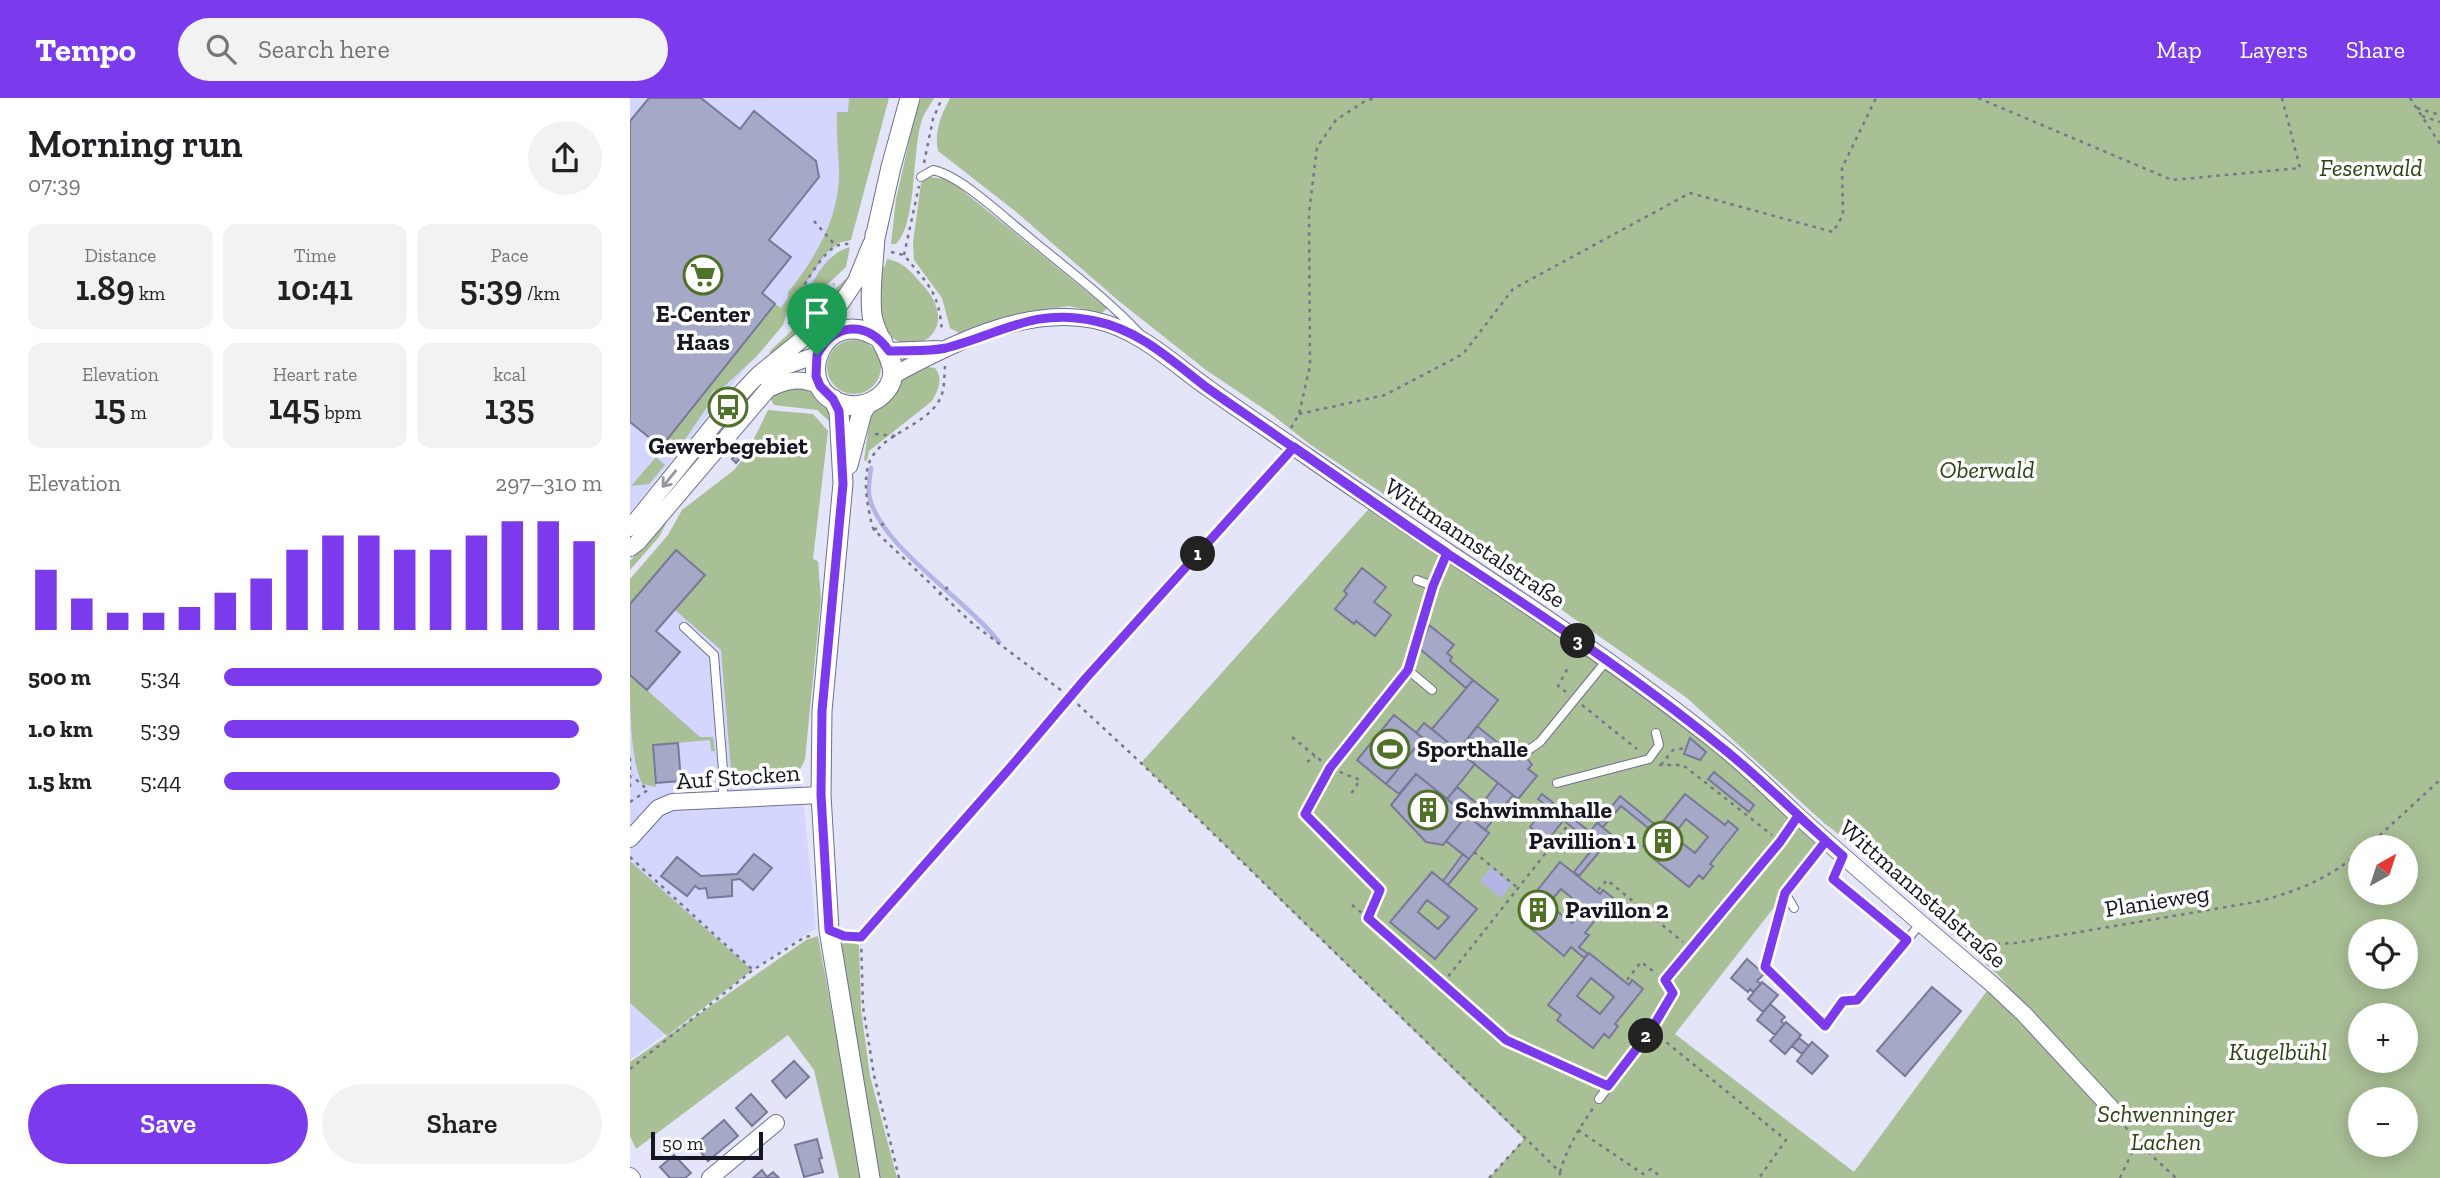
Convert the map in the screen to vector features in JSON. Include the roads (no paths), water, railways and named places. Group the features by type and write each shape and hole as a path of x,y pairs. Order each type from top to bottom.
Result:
{"street":[{"path":"845,330 853,321 865,293 875,235 910,98"},
{"path":"638,519 768,389 796,379 808,380 844,404 856,406 879,397 887,387 892,363 874,325 872,312 875,235"},
{"path":"630,548 638,519 743,391 772,361 826,320 841,303 856,281 875,235"},
{"name":"Wittmannstalstraße","path":"891,376 944,348 1024,321 1062,316 1094,320 1119,327 1145,340 1288,444 1606,660 1722,747 2024,1014 2111,1108"},
{"path":"870,1178 829,930 821,795 822,711 843,484 839,411 816,376 817,355 833,334 859,329 871,333 885,346"},
{"name":"Wittmannstalstraße","path":"885,346 944,348"},
{"path":"743,391 777,369 817,355"},
{"path":"843,484 862,412 868,403"},
{"name":"Auf Stocken","path":"630,839 658,808 672,802 821,795"},
{"path":"710,1178 776,1123"}],"lane":[{"path":"921,177 933,170 946,173 1117,310 1145,340"},
{"path":"1432,690 1408,670 1433,586 1447,553"},
{"path":"1417,580 1433,586"},
{"path":"684,627 714,655 724,783 722,798"},
{"path":"1530,749 1540,742 1606,660"},
{"path":"1556,783 1649,759 1659,745 1656,733"},
{"path":"1599,1099 1651,1030 1673,993 1665,980 1780,842 1798,816"},
{"path":"1794,908 1785,893 1826,841"},
{"path":"1843,856 1833,879 1907,940"},
{"path":"1825,1026 1843,1001 1857,1000 1921,923"}],"waterway":[{"path":"871,468 869,495 876,514 889,533 925,572 999,642"}],"place":[{"name":"E-Center Haas","path":"703,275"},
{"name":"Gewerbegebiet","path":"728,407"},
{"name":"Sporthalle","path":"1390,749"},
{"name":"Schwimmhalle","path":"1428,810"},
{"name":"Pavillion 1","path":"1663,841"},
{"name":"Pavillon 2","path":"1538,910"}],"park label":[{"name":"Fesenwald","path":"2371,168"},
{"name":"Oberwald","path":"1987,470"},
{"name":"Kugelbühl","path":"2278,1052"},
{"name":"Schwenninger Lachen","path":"2166,1128"}]}
